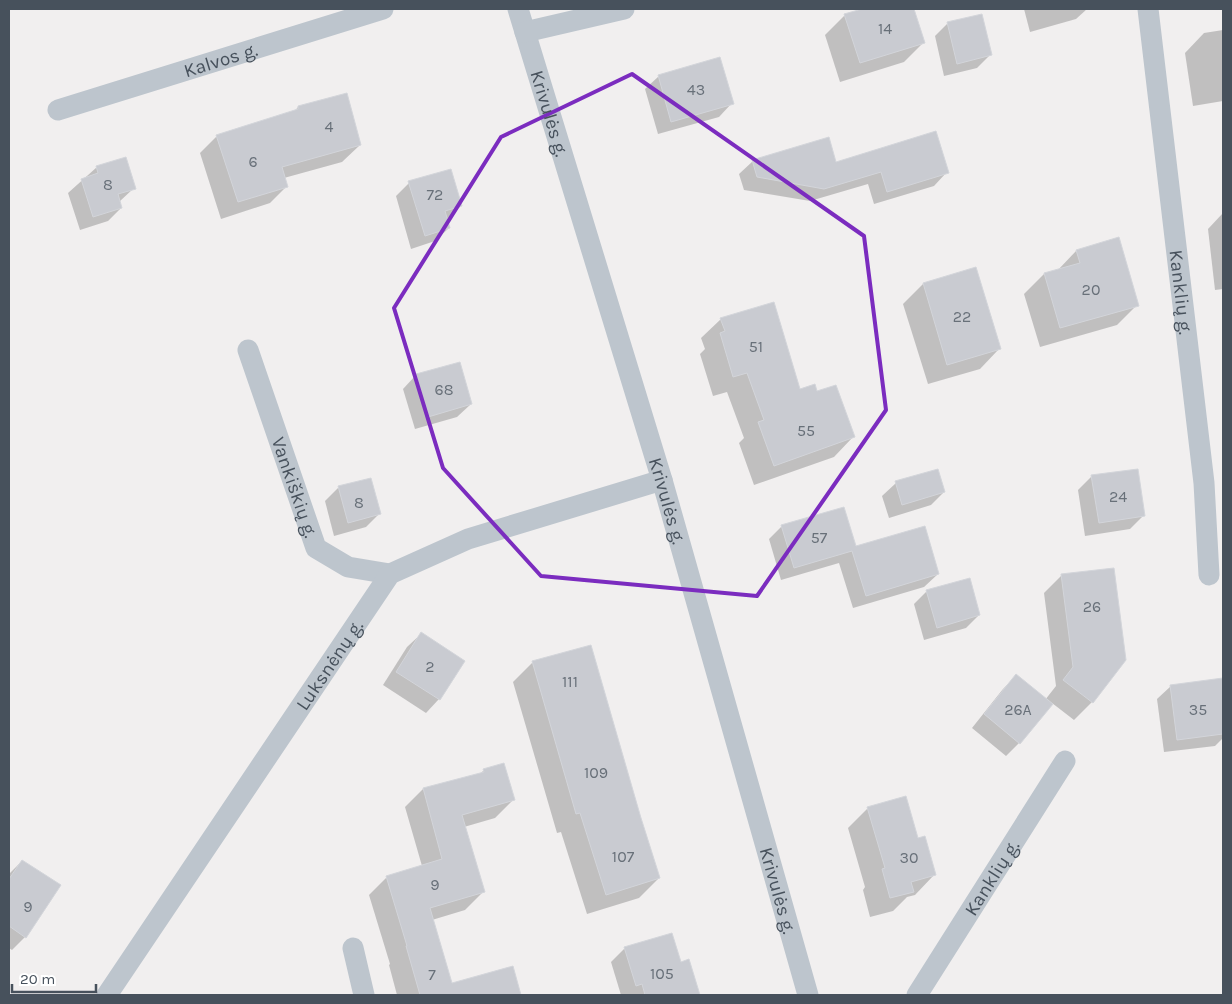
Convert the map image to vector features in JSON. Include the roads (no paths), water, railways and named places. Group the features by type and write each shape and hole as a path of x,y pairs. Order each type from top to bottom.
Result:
{"street":[{"name":"Kalvos g.","path":"58,110 383,9"},
{"name":"Krivulės g.","path":"518,9 662,480 808,995"},
{"path":"525,32 624,9"},
{"name":"Kanklių g.","path":"1148,9 1204,483 1208,575"},
{"name":"Vankiškių g.","path":"248,350 316,548 348,567 390,574"},
{"path":"390,574 468,540 662,480"},
{"name":"Luksnėnų g.","path":"107,995 390,574"},
{"name":"Kanklių g.","path":"917,995 1065,761"},
{"path":"353,948 364,995"}]}
